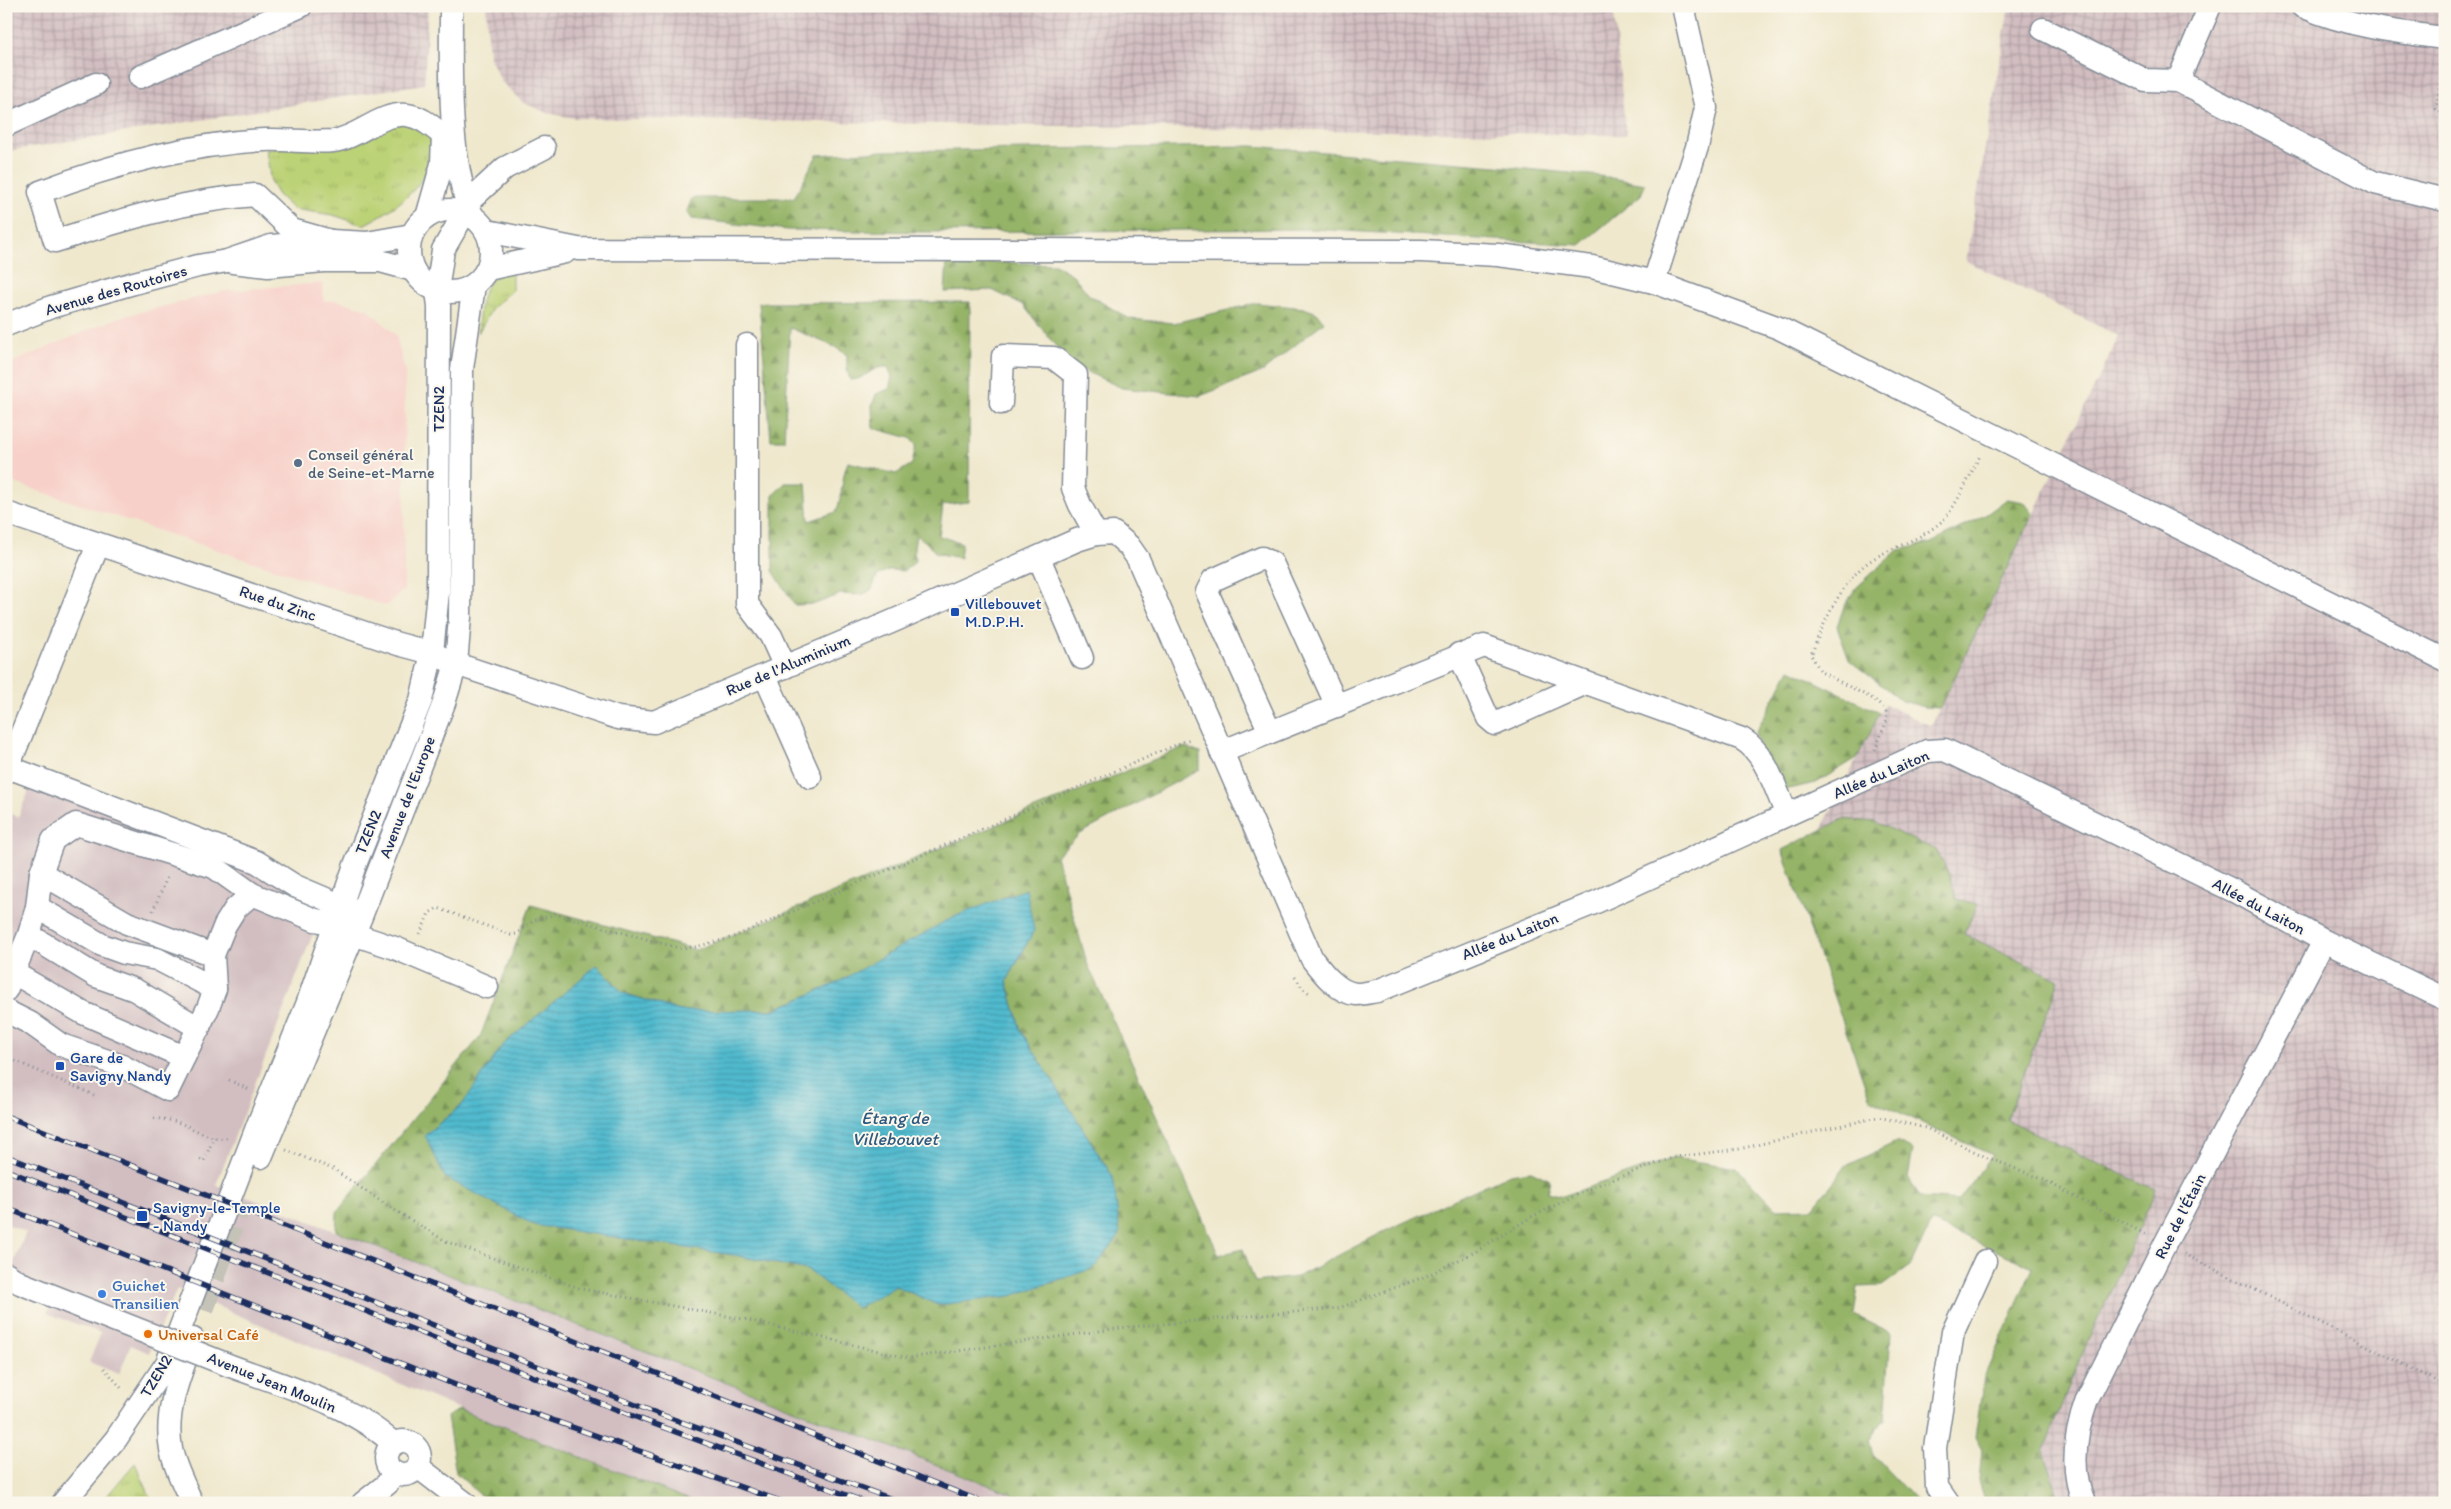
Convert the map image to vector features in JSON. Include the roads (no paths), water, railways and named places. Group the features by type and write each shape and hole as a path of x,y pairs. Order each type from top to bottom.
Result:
{"street":[{"path":"140,77 300,6"},
{"path":"451,6 451,84 459,175 472,215"},
{"path":"1654,282 1697,147 1706,108 1683,6"},
{"path":"2178,81 2210,6"},
{"path":"2302,6 2321,14 2386,31 2445,38"},
{"path":"2043,30 2145,80 2178,81 2375,183 2445,200"},
{"path":"6,125 96,84"},
{"path":"427,217 442,164 443,135 451,84"},
{"path":"331,241 292,230 255,195 226,197 138,215 55,241 40,192 82,176 212,146 264,140 333,141 350,137 387,118 405,115 420,118 443,135"},
{"name":"TZEN2","path":"63,1503 116,1439 168,1363 259,1122 307,1005 347,919 421,700 432,653 438,592 428,287 443,250 462,219 472,215 505,168 544,148"},
{"path":"428,287 409,261 409,246 412,235 418,225 427,217 441,211 472,215 578,249 1422,251 1498,255 1592,268 1654,282 1779,328 2445,660"},
{"name":"Avenue de l'Europe","path":"241,1201 268,1141 347,919 444,703 456,664 460,618 462,369 481,277 491,257 491,242 472,215"},
{"name":"Avenue des Routoires","path":"6,325 51,307 198,266 227,261 271,246 331,241 367,243 412,235"},
{"name":"Avenue des Routoires","path":"227,261 268,266 324,261 380,261 428,287 450,293 468,289 481,277 578,249"},
{"name":"Avenue de l'Europe","path":"428,287 454,333 462,369"},
{"path":"747,346 747,604 771,636 775,671 810,777"},
{"name":"Allée du Laiton","path":"1001,403 1003,356 1054,358 1076,375 1073,488 1080,505 1105,534 1129,546 1138,559 1312,959 1323,974 1340,987 1354,994 1377,991 1594,903 1927,751 1945,750 2234,892 2324,941 2445,999"},
{"name":"Rue du Zinc","path":"6,513 398,644 432,653 456,664"},
{"name":"Rue de l'Aluminium","path":"456,664 618,718 654,722 1039,558 1077,540 1105,534"},
{"path":"98,545 7,770 257,862 347,919 411,956 487,987"},
{"path":"1039,558 1082,658"},
{"path":"1270,732 1207,592 1213,580 1262,558 1272,563 1337,706"},
{"path":"1221,752 1337,706 1459,654 1484,646 1749,744 1760,757 1787,814"},
{"path":"1459,654 1488,718 1495,724 1586,683"},
{"path":"184,1057 9,981 29,936 37,907 41,873 53,840 76,824 214,867 252,894 315,920 347,919"},
{"path":"41,873 127,923 213,955"},
{"path":"6,1011 30,1024 61,1045 122,1066 168,1090 199,1028 215,989 213,955 225,925 235,909 252,894"},
{"path":"37,907 102,945 124,953 157,959 215,989"},
{"path":"29,936 96,976 135,990 199,1028"},
{"name":"Rue de l'Étain","path":"2084,1503 2077,1478 2076,1458 2081,1418 2087,1400 2165,1244 2324,941"},
{"path":"1948,1503 1937,1487 1936,1438 1953,1332 1985,1260"},
{"name":"Avenue Jean Moulin","path":"13,1278 228,1365 333,1405 376,1427 394,1444"},
{"path":"192,1503 171,1450 170,1420 181,1373 203,1310"},
{"path":"405,1441 417,1447 420,1458 418,1467 408,1474 399,1475 389,1468 386,1453 394,1444 405,1441"},
{"path":"418,1467 465,1503"},
{"path":"363,1503 387,1484 394,1472"}],"water":[{"name":"Étang de Villebouvet","path":"1026,889 1034,930 1007,981 1021,1031 1113,1177 1120,1235 1094,1268 1011,1296 938,1305 896,1286 857,1308 808,1270 740,1256 534,1225 445,1177 425,1135 462,1105 503,1045 597,965 623,993 680,1011 773,1010 833,985 951,918"}],"tunnel":[{"path":"203,1310 241,1201"}],"railway":[{"path":"6,1116 985,1503"},
{"path":"6,1156 651,1411 903,1503"},
{"path":"6,1170 646,1421 868,1503"},
{"path":"6,1208 476,1393 786,1503"}],"place":[{"name":"Conseil général de Seine-et-Marne","path":"298,463"},
{"name":"Villebouvet M.D.P.H.","path":"955,612"},
{"name":"Gare de Savigny Nandy","path":"60,1066"},
{"name":"Savigny-le-Temple - Nandy","path":"142,1216"},
{"name":"Guichet Transilien","path":"102,1294"},
{"name":"Universal Café","path":"148,1334"}]}
